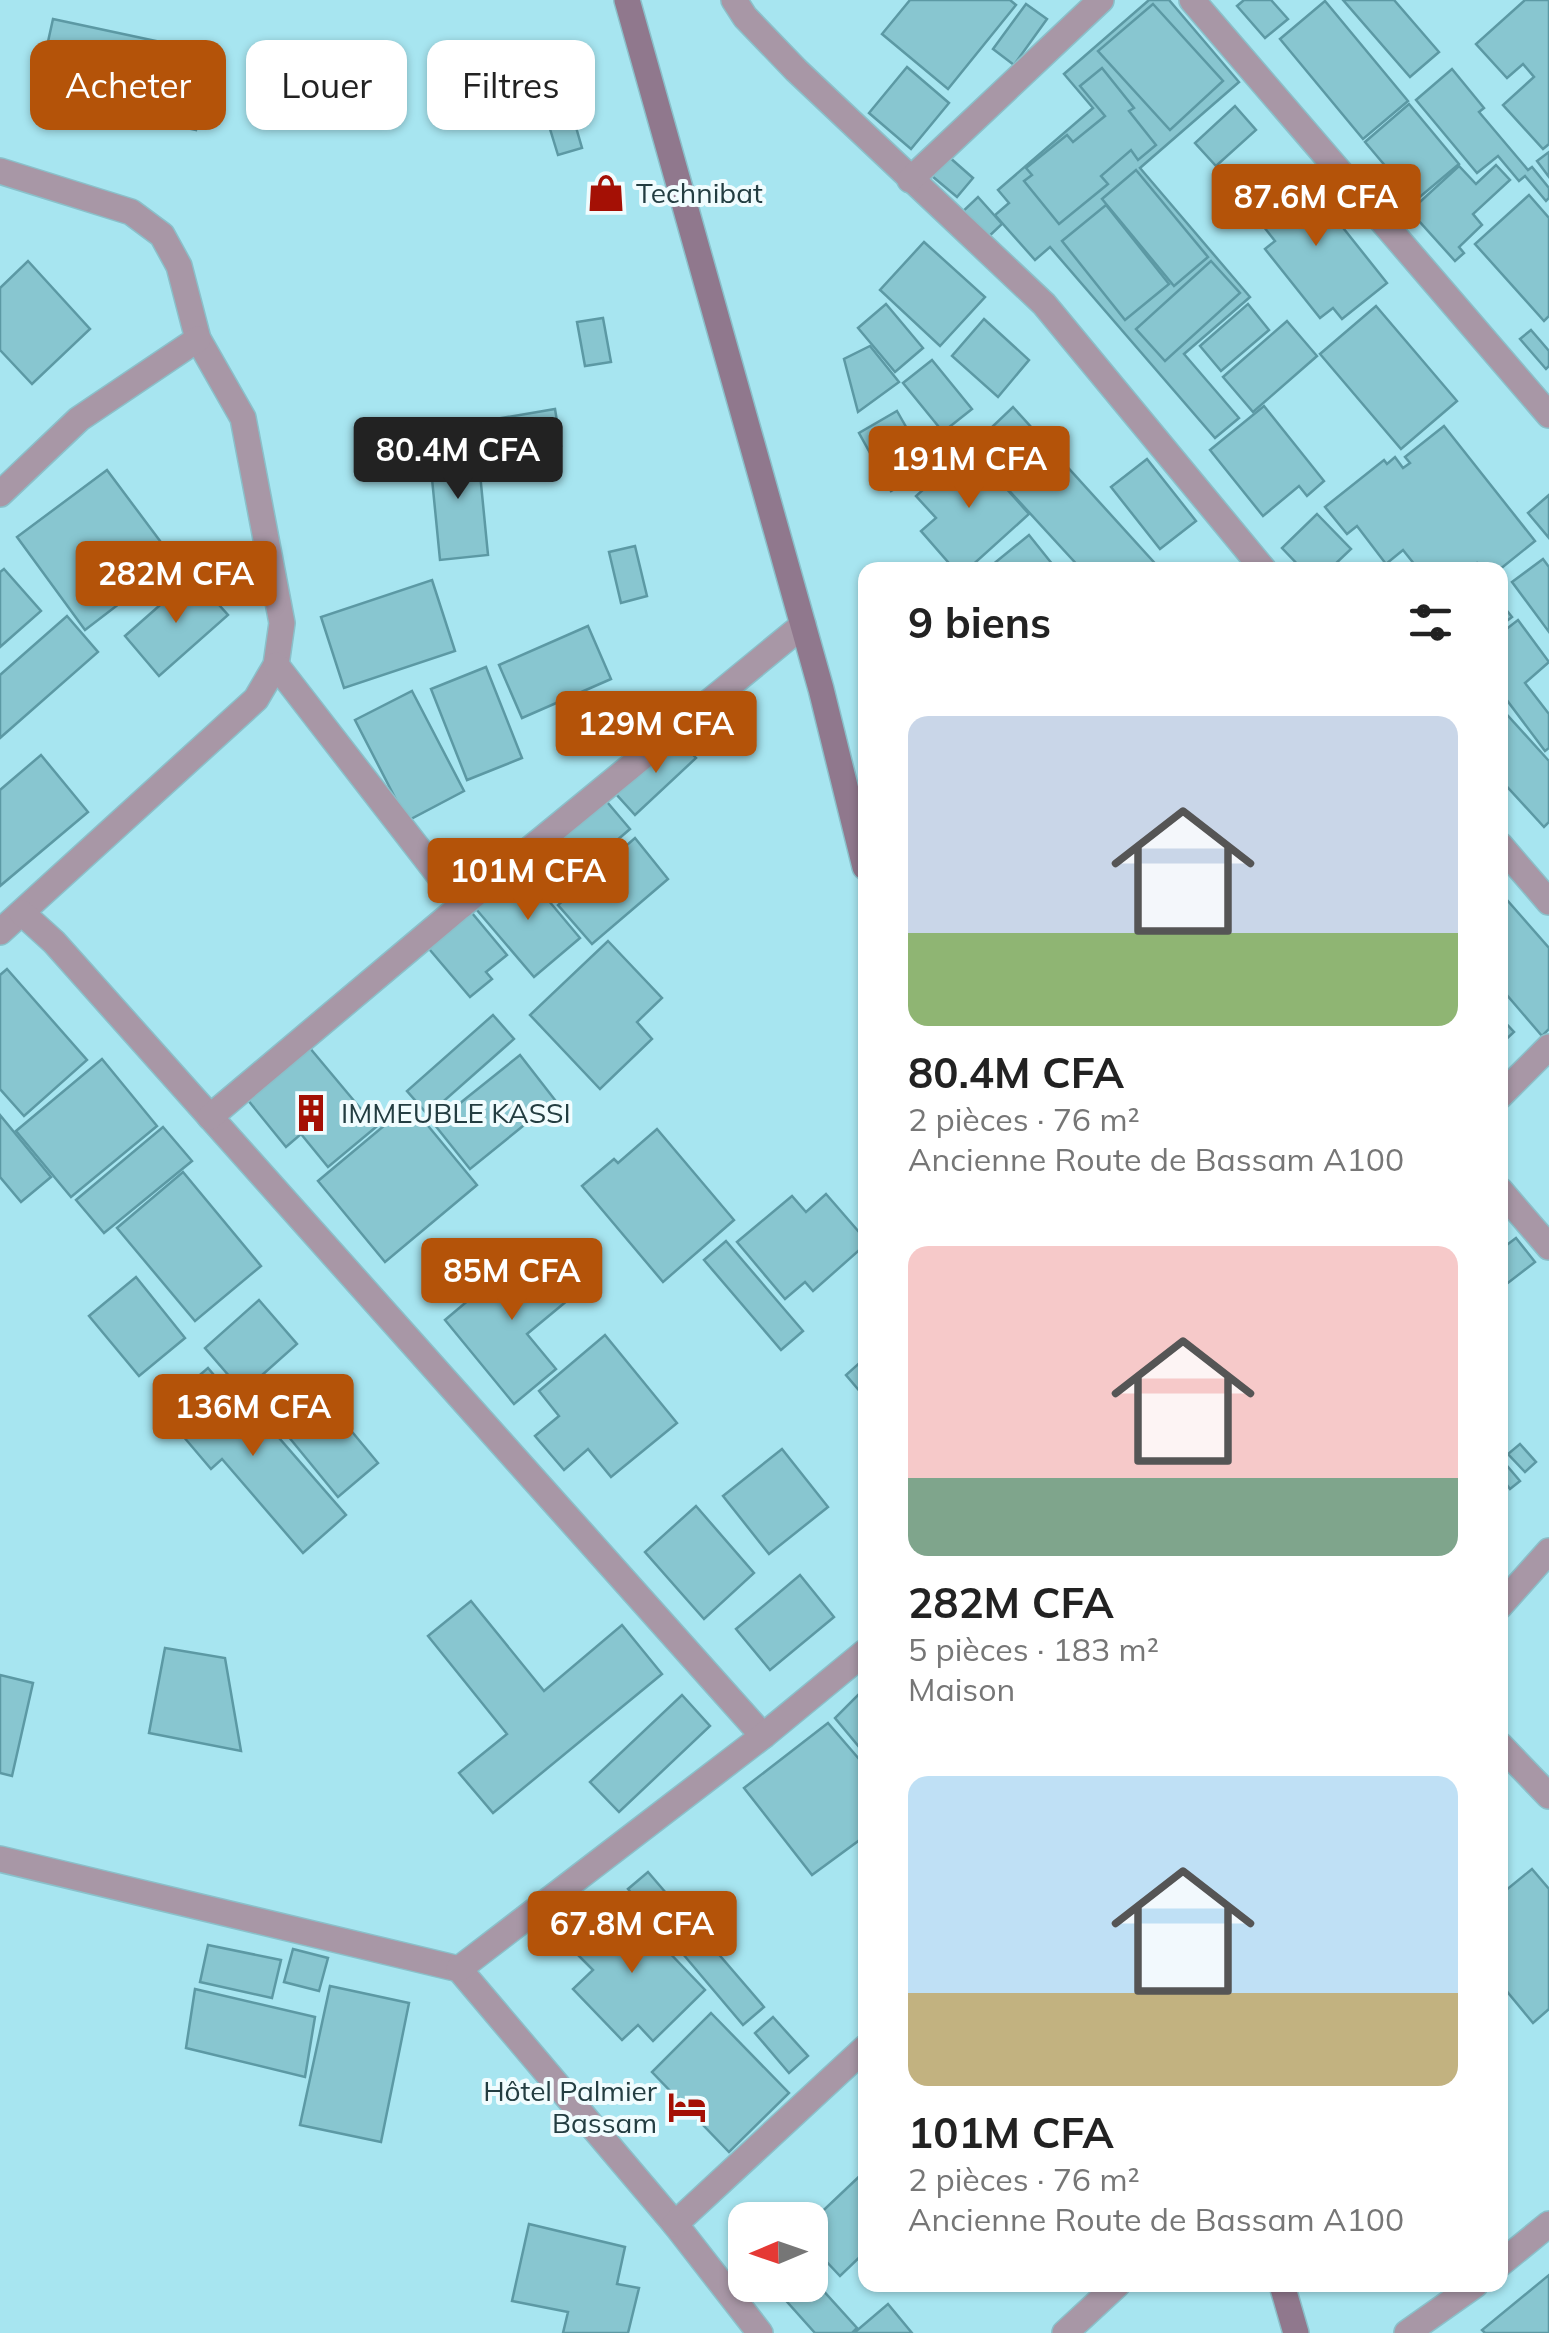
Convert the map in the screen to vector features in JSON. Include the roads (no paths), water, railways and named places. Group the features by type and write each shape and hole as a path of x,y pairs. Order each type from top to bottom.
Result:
{"main road":[{"path":"626,0 803,626 858,839"},
{"path":"1284,2292 1296,2333"}],"street":[{"path":"734,0 744,17 796,70 1044,304 1257,562"},
{"path":"910,180 1101,0"},
{"path":"1192,0 1549,415"},
{"path":"0,171 131,212 162,235 179,266 198,338 244,418 282,623 276,665 256,699 0,932"},
{"path":"0,494 79,418 198,338"},
{"path":"210,1117 803,626"},
{"path":"276,665 462,906"},
{"path":"1508,854 1549,902"},
{"path":"22,913 54,942 764,1736"},
{"path":"1508,1088 1549,1046"},
{"path":"1508,1199 1549,1247"},
{"path":"1508,1597 1549,1551"},
{"path":"459,1969 764,1736 858,1658"},
{"path":"1508,1754 1549,1796"},
{"path":"0,1858 459,1969 675,2224 760,2333"},
{"path":"675,2224 858,2054"},
{"path":"1508,2257 1549,2224"},
{"path":"1065,2333 1110,2292"},
{"path":"1406,2333 1465,2292"}],"place":[{"name":"Technibat","path":"606,193"},
{"name":"IMMEUBLE KASSI","path":"311,1113"},
{"name":"Hôtel Palmier Bassam","path":"687,2107"}]}
